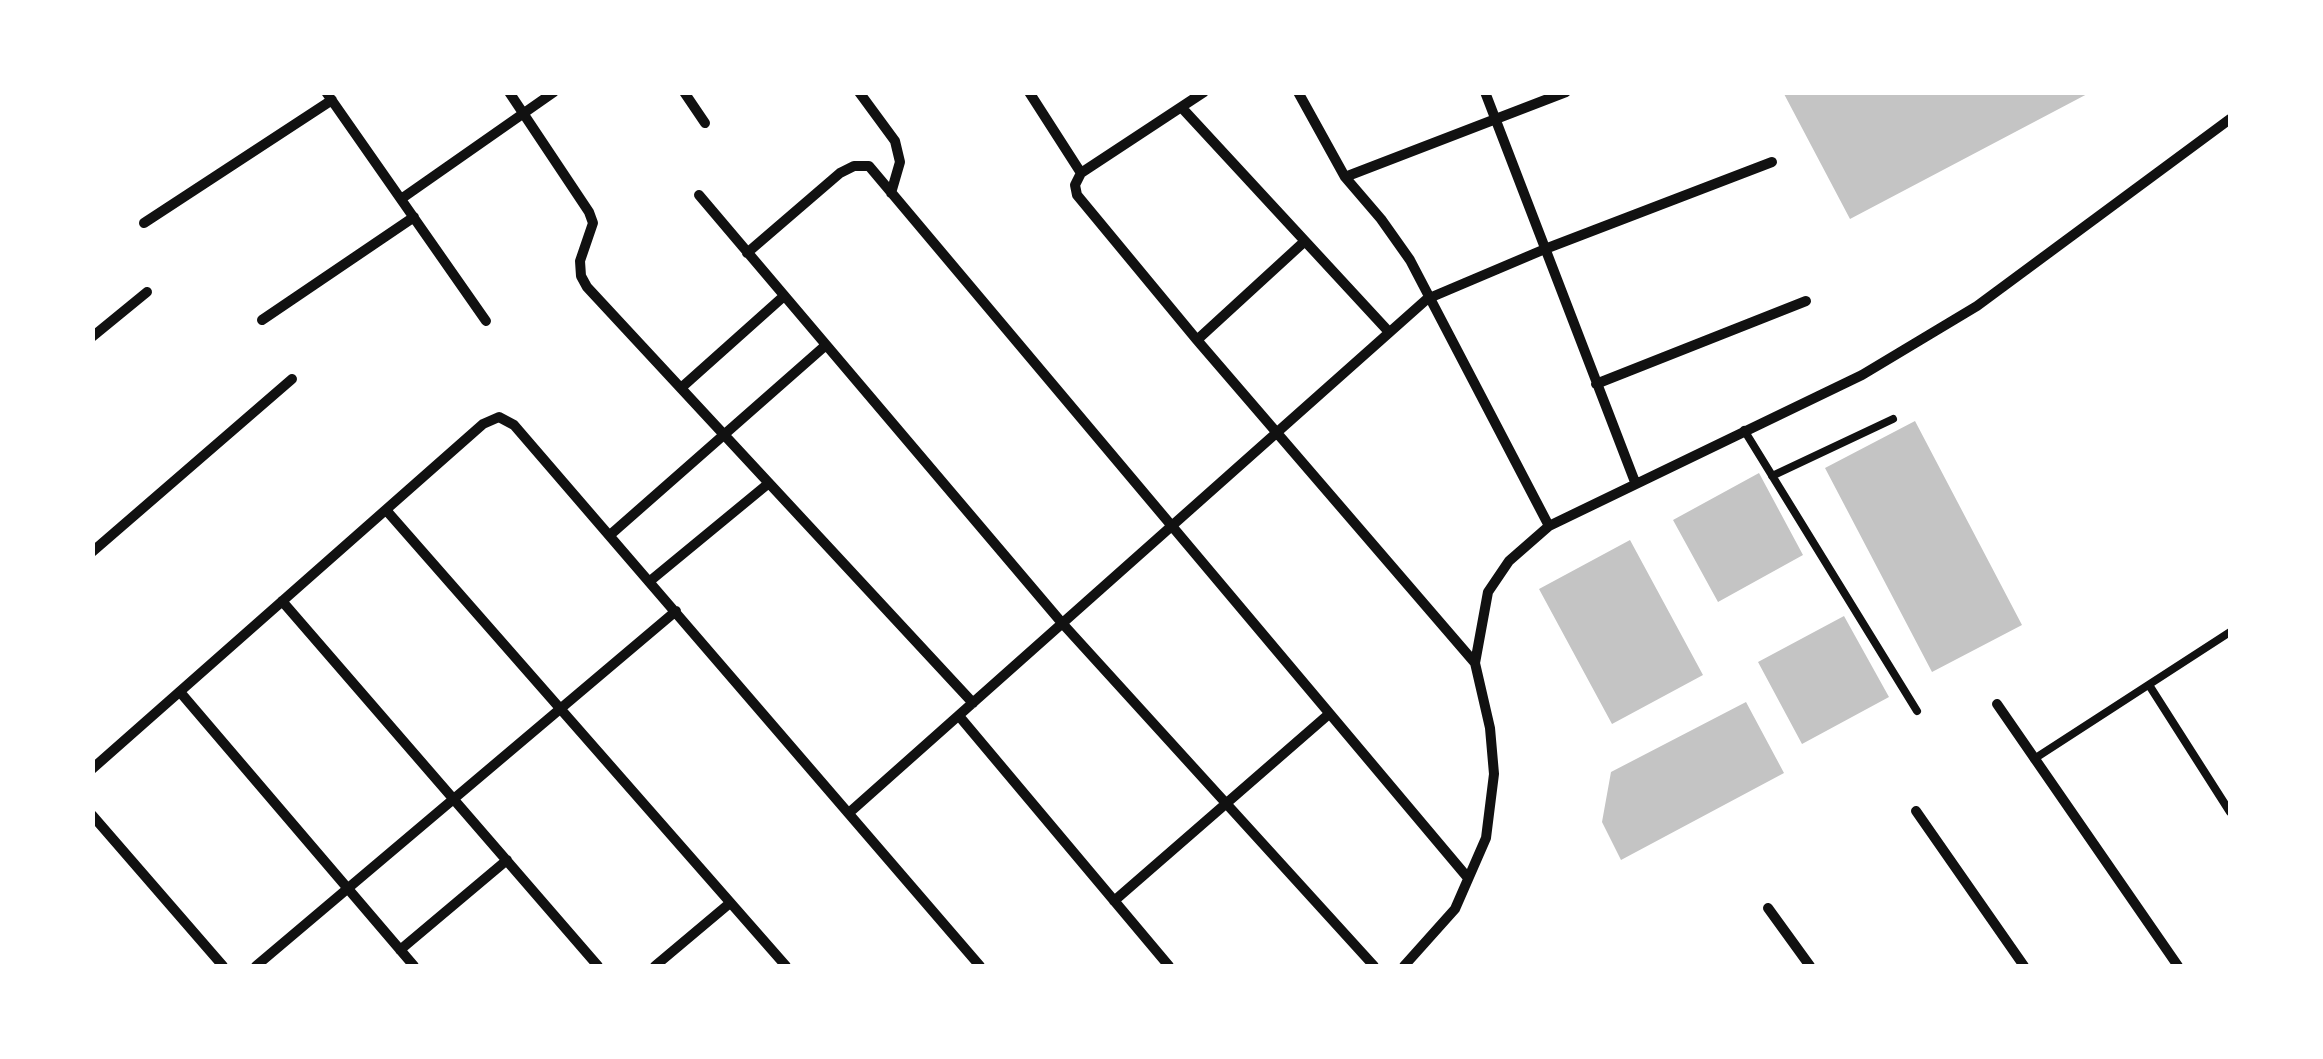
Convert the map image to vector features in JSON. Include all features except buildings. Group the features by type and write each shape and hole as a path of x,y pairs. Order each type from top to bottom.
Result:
{"street":[{"path":"509,92 594,222 580,261 587,287 973,703"},
{"path":"401,199 554,92"},
{"path":"684,92 705,122"},
{"path":"859,92 895,140 900,162 891,193"},
{"path":"1029,92 1081,173"},
{"path":"1204,92 1081,173 1075,185 1077,195 1475,663"},
{"path":"1298,92 1345,177 1410,260 1549,526"},
{"path":"1485,92 1635,482"},
{"path":"1345,177 1566,92"},
{"path":"144,223 329,96 486,322"},
{"path":"1182,108 1389,332"},
{"path":"1404,966 1455,908 1486,838 1494,774 1490,728 1475,663 1488,592 1509,561 1549,526 1862,375 1977,306 2230,119"},
{"path":"850,812 1428,299 1545,249 1772,162"},
{"path":"748,252 840,173 854,166 869,166 1468,878"},
{"path":"698,196 1062,624 1374,966"},
{"path":"262,320 414,217"},
{"path":"1197,340 1306,241"},
{"path":"92,337 147,292"},
{"path":"681,388 784,296"},
{"path":"1596,384 1806,301"},
{"path":"610,535 826,345"},
{"path":"92,552 292,379"},
{"path":"92,769 483,424 499,417 514,425 980,966"},
{"path":"650,581 768,483"},
{"path":"386,510 786,966"},
{"path":"282,601 598,966"},
{"path":"256,966 676,611"},
{"path":"180,692 414,966"},
{"path":"1996,704 2178,966"},
{"path":"1114,901 1329,714"},
{"path":"958,716 1168,966"},
{"path":"1916,811 2024,966"},
{"path":"92,815 222,966"},
{"path":"400,950 506,860"},
{"path":"656,966 730,903"},
{"path":"1768,908 1810,966"}],"lane":[{"path":"1772,476 1892,418"},
{"path":"1744,430 1916,711"},
{"path":"2034,759 2230,632"},
{"path":"2149,684 2230,812"}]}
